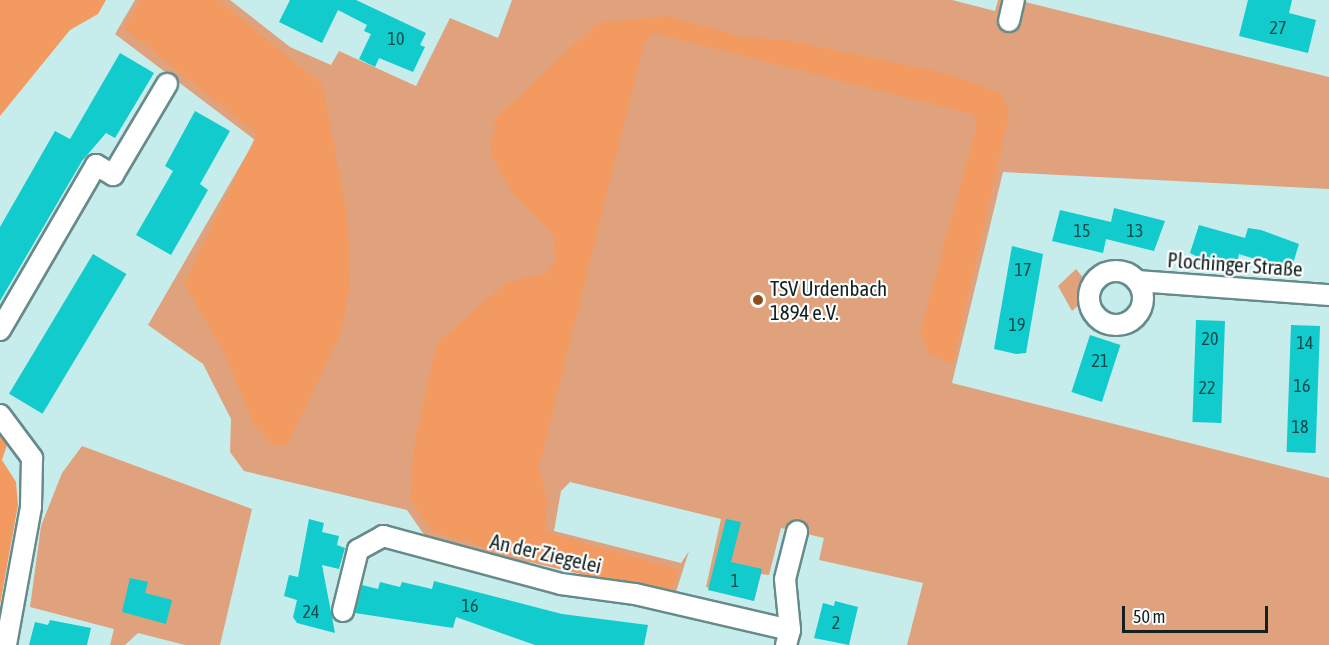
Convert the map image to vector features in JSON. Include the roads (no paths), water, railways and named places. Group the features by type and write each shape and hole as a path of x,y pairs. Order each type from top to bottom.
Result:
{"street":[{"path":"1009,21 1014,0"},
{"path":"0,330 96,165 113,176 166,84"},
{"name":"Plochinger Straße","path":"1137,281 1329,295"},
{"path":"0,415 32,458 31,507 6,645"},
{"path":"788,638 785,579 797,532"},
{"name":"An der Ziegelei","path":"342,611 358,550 383,536 561,584 635,594 788,638"}],"place":[{"name":"TSV Urdenbach 1894 e.V.","path":"758,300"}]}
